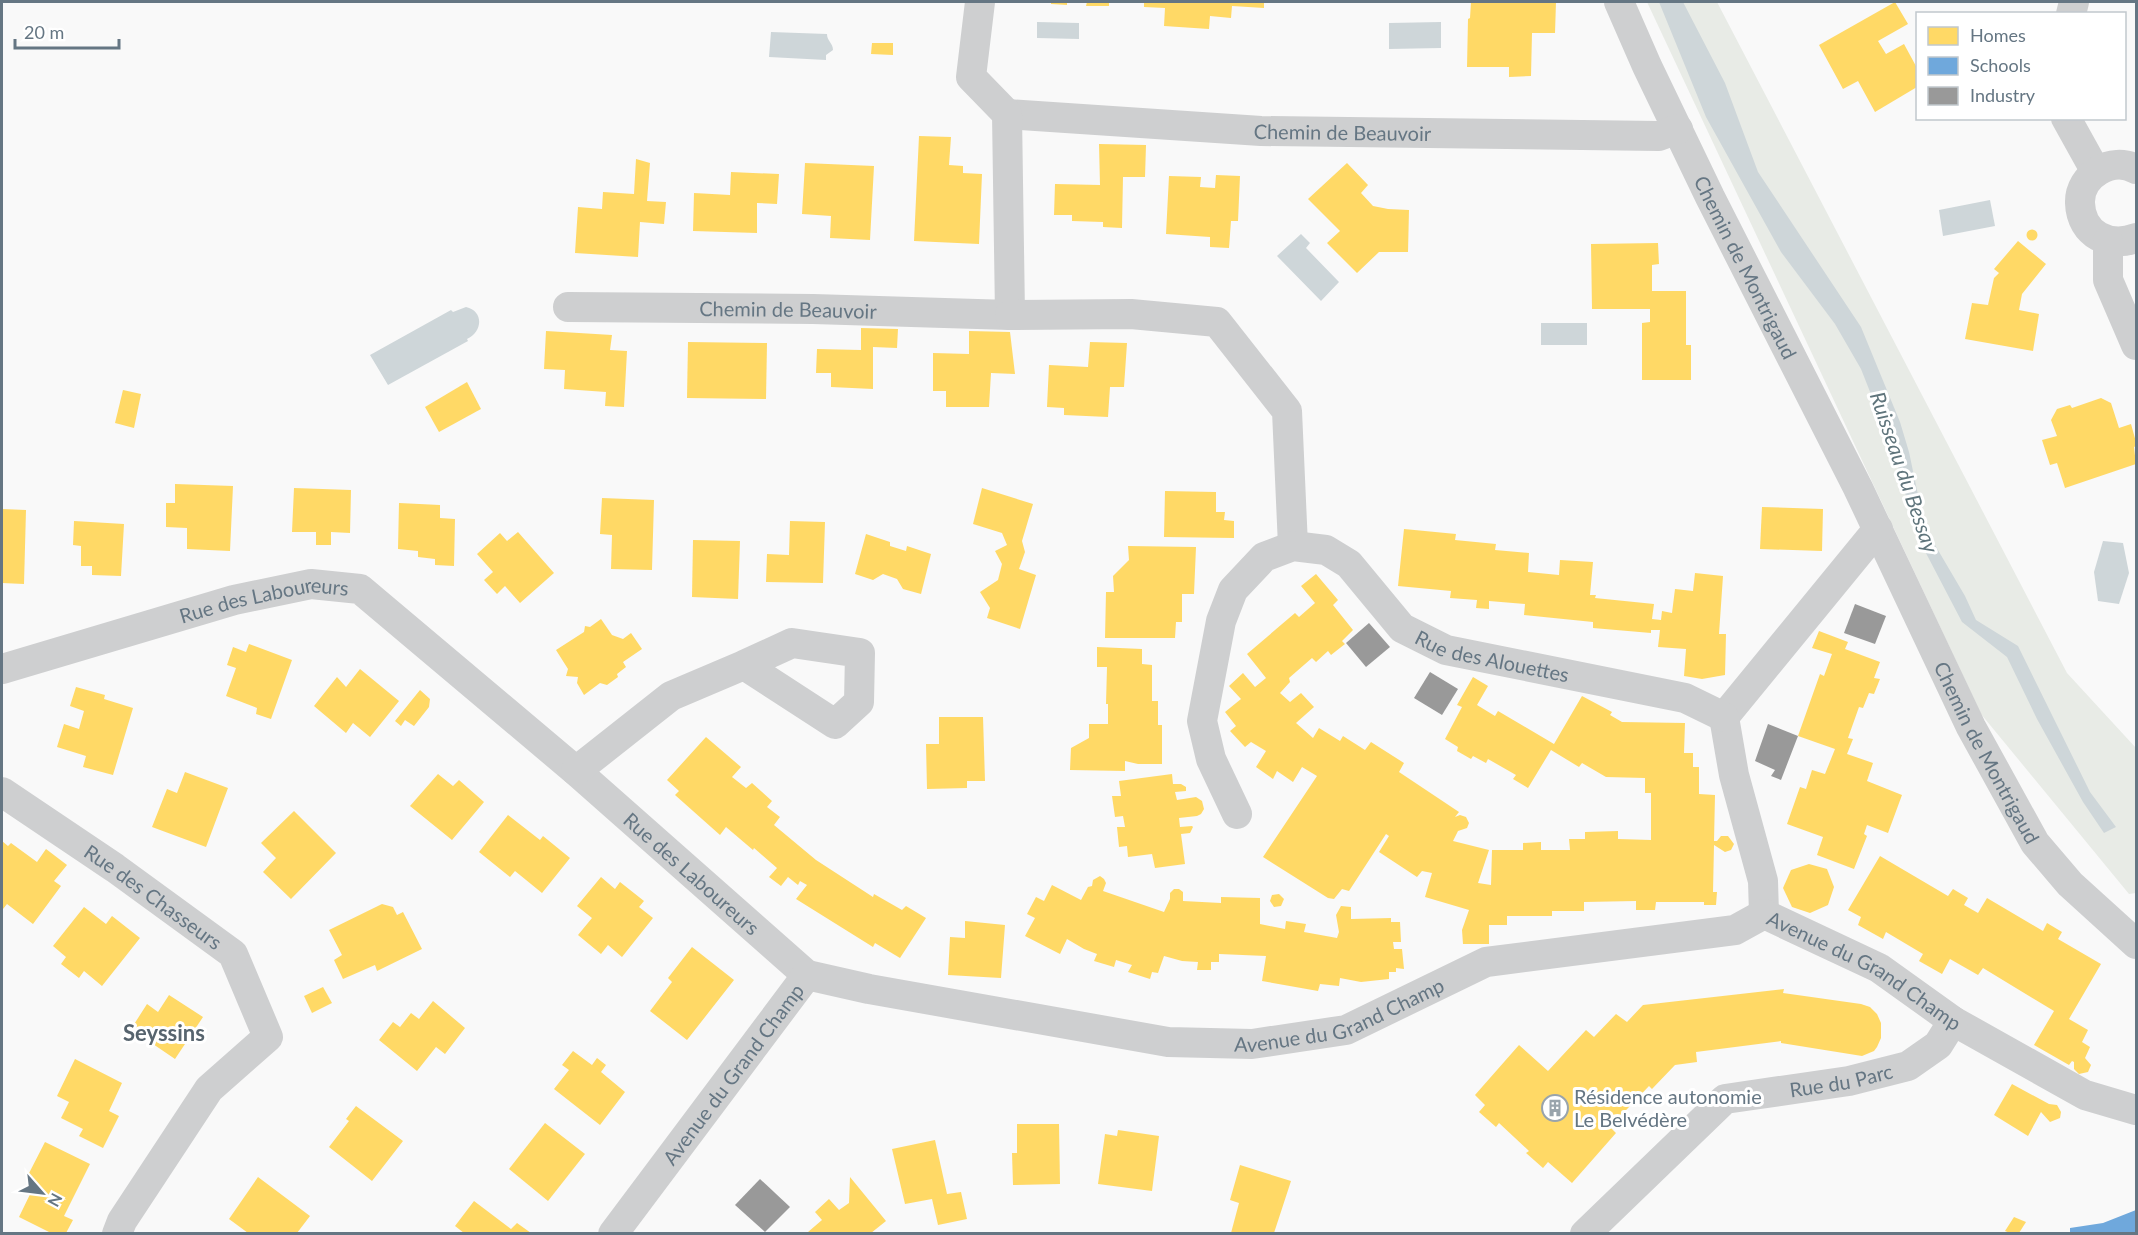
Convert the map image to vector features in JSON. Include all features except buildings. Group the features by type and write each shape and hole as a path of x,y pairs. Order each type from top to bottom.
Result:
{"street":[{"path":"980,2 971,77 1007,114 1010,315"},
{"name":"Chemin de Montrigaud","path":"1619,2 1647,66 1747,272 1878,529 1971,727 2035,843 2070,884 2136,945"},
{"name":"Chemin de Beauvoir","path":"1007,114 1261,131 1659,136 1678,129"},
{"path":"2068,120 2096,172"},
{"path":"2136,169 2120,164 2107,166 2096,172 2085,185 2080,202 2083,219 2093,233 2122,240 2108,280 2136,345"},
{"name":"Chemin de Beauvoir","path":"568,308 813,309 1010,315 1131,314 1217,322 1287,411 1293,546"},
{"path":"1764,914 1763,881 1734,775 1724,717 1878,529"},
{"name":"Rue des Alouettes","path":"1237,814 1210,759 1202,721 1221,621 1233,590 1264,557 1293,546 1326,550 1349,564 1402,628 1446,650 1685,698 1724,717"},
{"name":"Rue des Laboureurs","path":"2,669 234,600 311,584 360,589 576,771 807,975"},
{"path":"576,771 671,696 744,665"},
{"name":"Rue des Chasseurs","path":"2,792 115,868 233,954 268,1037 209,1089 122,1221 117,1233"},
{"name":"Avenue du Grand Champ","path":"613,1233 807,975 869,989 1168,1042 1252,1044 1346,1030 1486,962 1735,930 1764,914 1878,968 1953,1022 2085,1095 2136,1110"},
{"name":"Rue du Parc","path":"1585,1233 1725,1099 1849,1082 1908,1066 1938,1045 1953,1022"}],"shaded area":[{"path":"1647,2 1717,2 2067,673 2136,748 2136,893 2129,894 1981,714"}],"water":[{"name":"Ruisseau du Bessay","path":"1659,2 1683,2 1725,83 1758,172 1861,327 1900,422 1909,452 1925,528 1965,596 1976,620 2018,646 2090,792 2116,827 2104,833 2083,802 2037,719 2007,657 1962,622 1916,534 1895,455 1861,369 1835,324 1781,252 1706,117"},
{"path":"1037,22 1079,23 1079,39 1037,38"},
{"path":"1441,22 1441,48 1389,49 1389,23"},
{"path":"771,32 827,34 833,50 826,55 826,60 769,57"},
{"path":"1990,200 1995,226 1943,236 1939,210"},
{"path":"1301,234 1310,243 1306,248 1339,282 1321,301 1277,256"},
{"path":"466,307 476,313 479,322 476,332 467,339 468,341 388,385 370,355 451,310 453,312"},
{"path":"1541,323 1587,323 1587,345 1541,345"},
{"path":"2103,541 2123,543 2129,573 2119,604 2098,601 2094,572"}],"place":[{"name":"Résidence autonomie Le Belvédère","path":"1555,1108"}],"district":[{"name":"Seyssins","path":"164,1032"}]}
